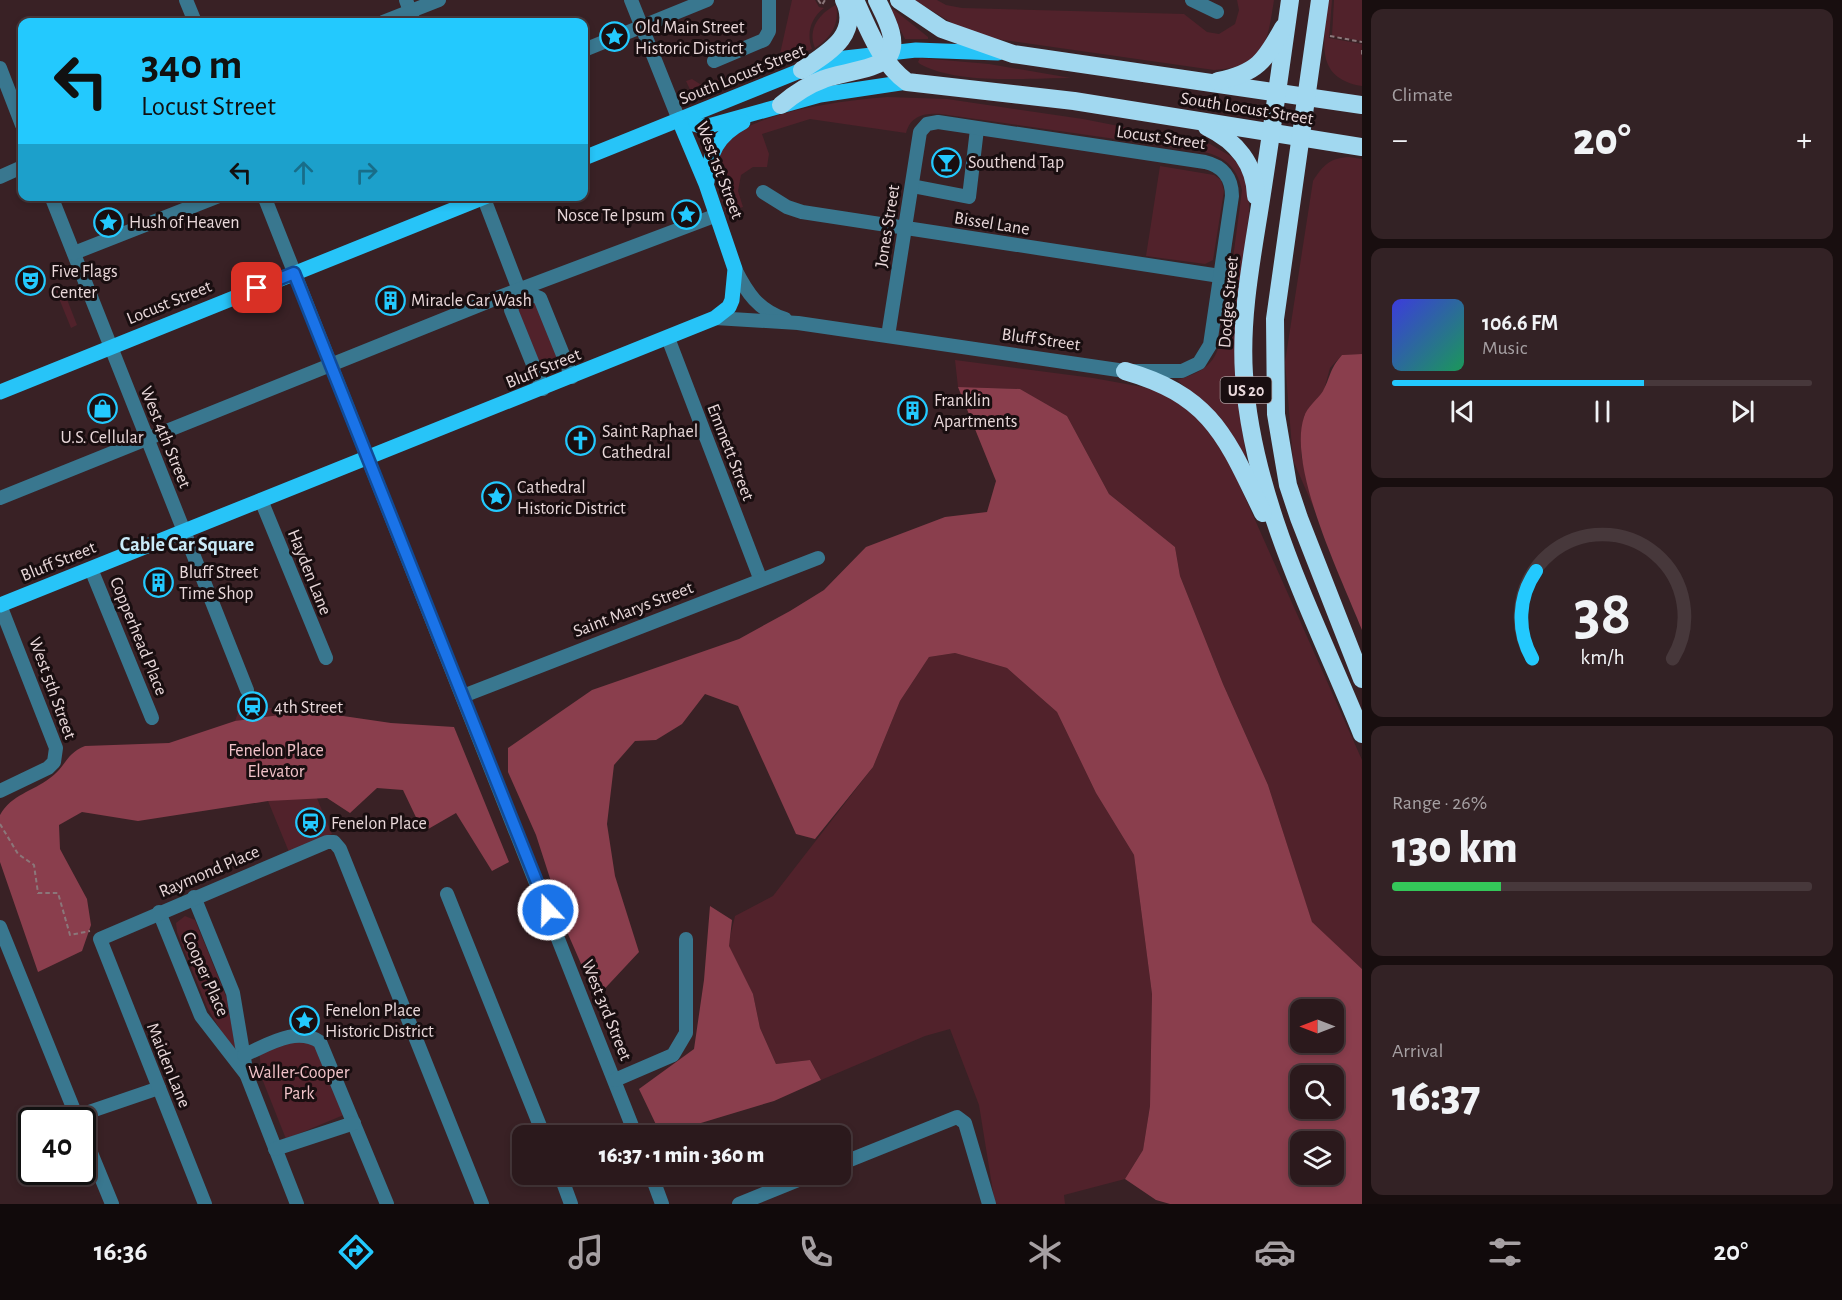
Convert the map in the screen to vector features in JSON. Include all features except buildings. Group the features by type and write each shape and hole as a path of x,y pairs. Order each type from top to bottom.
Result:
{"highway":[{"path":"802,70 837,46 845,34 849,21 844,0"},
{"path":"855,0 892,71 907,82"},
{"path":"781,105 805,87 825,78 880,64 892,44 888,24 877,0"},
{"path":"899,0 942,29 1013,54"},
{"name":"Dodge Street","path":"1290,0 1256,228 1243,344 1247,408 1262,483 1362,734"},
{"name":"US 20","path":"1320,0 1308,98 1275,319 1276,414 1288,485 1362,679"},
{"path":"1208,83 1245,74 1260,65 1287,21"},
{"name":"South Locust Street","path":"1013,54 1362,105"},
{"name":"South Locust Street","path":"907,82 1074,101 1362,147"},
{"path":"1198,122 1230,141 1246,160 1256,191 1256,228"},
{"path":"1125,371 1150,378 1179,392 1198,406 1223,435 1322,636"}],"main road":[{"name":"South Locust Street","path":"680,120 802,70 845,58 948,50 1013,54"},
{"name":"South Locust Street","path":"680,120 701,126 843,90 907,82"},
{"path":"706,184 711,157 721,136 762,112"},
{"path":"588,156 680,120"},
{"name":"West 1st Street","path":"680,120 706,184 735,269 732,300 729,307 715,318"},
{"name":"Locust Street","path":"0,392 474,201"},
{"name":"Bluff Street","path":"0,604 543,390 715,318"}],"street":[{"path":"186,0 193,18"},
{"path":"393,18 439,0"},
{"name":"West 1st Street","path":"632,0 680,120"},
{"path":"588,48 688,4 707,0"},
{"path":"714,61 764,40 768,31 769,0"},
{"path":"1192,0 1218,12"},
{"path":"0,68 18,115"},
{"name":"Locust Street","path":"927,124 938,122 1205,162 1223,169 1229,178 1232,196 1210,345 1199,363 1175,373 1125,371"},
{"name":"Jones Street","path":"888,336 920,132 927,124"},
{"path":"912,186 969,197 977,129"},
{"path":"0,177 18,169"},
{"name":"Bissel Lane","path":"763,192 802,212 1220,276"},
{"name":"West 4th Street","path":"53,201 247,690"},
{"path":"74,253 206,201"},
{"name":"West 3rd Street","path":"266,201 632,1125"},
{"path":"486,201 519,290 512,310 543,390"},
{"path":"0,498 519,290 717,215"},
{"path":"735,269 747,292 757,304 766,311 798,323"},
{"path":"519,290 540,298 572,377"},
{"name":"Bluff Street","path":"715,318 798,323 1125,371"},
{"name":"Emmett Street","path":"668,338 760,578"},
{"name":"Hayden Lane","path":"261,500 326,658"},
{"name":"Saint Marys Street","path":"463,696 760,578 818,558"},
{"name":"Copperhead Place","path":"91,569 152,718"},
{"name":"West 5th Street","path":"0,604 56,748 54,762 48,768 0,791"},
{"name":"Raymond Place","path":"99,934 159,912 322,843 334,842 340,849 482,1204"},
{"path":"447,894 540,1125"},
{"name":"Cooper Place","path":"194,897 233,993 247,1076 297,1204"},
{"name":"Cooper Place","path":"159,912 201,1016 247,1076"},
{"path":"0,927 73,1107"},
{"name":"Maiden Lane","path":"99,934 205,1204"},
{"path":"615,1080 673,1055 686,1034 686,939"},
{"path":"244,1055 293,1035 311,1036 320,1042 328,1055 387,1204"},
{"path":"96,1111 159,1088"},
{"path":"851,1160 957,1117 962,1119 968,1132 986,1203"},
{"path":"276,1149 354,1123"},
{"path":"96,1165 112,1204"},
{"path":"564,1185 572,1204"},
{"path":"655,1185 662,1204"},
{"path":"739,1204 786,1185"}],"path":[{"path":"818,0 822,5 825,0"},
{"path":"1330,34 1332,38 1362,42"},
{"path":"1362,50 1362,57"},
{"path":"0,824 18,854 34,865 38,893 58,893 70,935 99,934"}],"green space":[{"path":"792,0 815,0 819,7 824,8 816,16 811,26 812,49 692,94 686,81 692,79 703,86 780,54"},
{"path":"914,0 937,0 946,5 962,8 1184,14 1207,32 1219,34 1235,24 1239,10 1237,0 1274,0 1265,41 1254,58 1231,68 1214,70 989,38 962,29"},
{"path":"1328,0 1332,0 1329,38 1362,44 1362,86 1346,82 1335,75 1328,65 1324,42"},
{"path":"1334,0 1362,0 1362,41 1332,36"},
{"path":"836,5 837,18 833,30 826,40 815,48 813,35 816,23 824,13"},
{"path":"893,9 928,39 905,39 890,10"},
{"path":"920,58 989,64 1071,78 973,78 936,71 920,64 918,62"},
{"path":"792,61 694,100 693,97"},
{"path":"887,97 947,99 1083,119 1210,144 1232,157 1244,171 1249,189 1249,214 1237,306 1236,385 1247,463 1220,417 1177,380 1205,368 1215,356 1224,327 1242,190 1233,168 1215,155 941,114 919,116 911,122 906,133 810,119 762,134 769,154 767,167 753,167 741,175 738,191 743,207 726,212 716,168 719,153 729,139 747,127 795,111 847,101"},
{"path":"1349,157 1362,159 1362,354 1342,355 1330,368 1324,390 1304,416 1301,455 1316,513 1293,460 1285,362 1313,181 1328,163"},
{"path":"1160,166 1214,175 1221,180 1224,191 1213,260 1205,264 1146,256"},
{"path":"61,284 77,325 71,328 54,286"},
{"path":"522,297 534,299 559,361 551,371 541,370 516,308"},
{"path":"1362,354 1362,630 1319,524 1303,465 1301,439 1305,413 1323,391 1338,360 1342,355"},
{"path":"955,360 1093,378 1159,390 1197,414 1227,457 1362,760 1362,969 1312,923 1268,785 1223,684 1180,576 1175,547 1109,494 1067,416 1020,389 958,387"},
{"path":"958,387 1020,389 1067,416 1109,494 1175,547 1180,576 1223,684 1268,785 1312,922 1362,969 1362,1204 1170,1204 1156,1200 1125,1179 1143,1150 1150,1106 1152,994 1134,855 1096,793 1057,712 1007,668 955,653 929,657 900,701 873,767 815,839 796,834 738,706 705,694 682,724 656,740 635,741 614,765 607,824 615,876 639,952 596,998 568,934 536,835 508,772 508,748 592,690 739,639 790,611 824,590 866,547 945,517 987,512 996,481"},
{"path":"955,653 1007,668 1057,712 1096,793 1134,855 1152,994 1150,1106 1143,1150 1125,1179 1064,1195 1065,1204 995,1204 979,1105 950,1029 925,1036 821,1080 810,1060 776,1064 760,1028 753,994 728,946 735,916 773,896 873,767 900,701 929,657"},
{"name":"Fenelon Place Elevator","path":"249,697 268,708 279,708 332,834 289,852 235,721 240,707"},
{"path":"309,711 391,723 454,727 509,862 492,871 456,813 423,832 403,790 377,788 350,813 327,798 268,801 138,821 82,812 59,825 60,849 87,899 91,925 82,951 38,972 0,862 0,815 10,802 50,778 73,753 85,746 169,743 235,721"},
{"path":"710,906 732,920 729,946 753,994 760,1028 776,1064 810,1060 821,1080 774,1101 694,1125 656,1125 639,1089 694,1049 704,980"},
{"path":"185,916 195,920 227,999 237,1055 207,1007 177,932 176,923"},
{"name":"Waller-Cooper Park","path":"313,1029 346,1114 286,1139 263,1081 259,1052"}],"place":[{"name":"Old Main Street Historic District","path":"614,37"},
{"name":"Southend Tap","path":"947,162"},
{"name":"Nosce Te Ipsum","path":"686,215"},
{"name":"Hush of Heaven","path":"108,222"},
{"name":"Five Flags Center","path":"30,281"},
{"name":"Miracle Car Wash","path":"390,300"},
{"name":"U.S. Cellular","path":"102,408"},
{"name":"Franklin Apartments","path":"913,410"},
{"name":"Saint Raphael Cathedral","path":"581,441"},
{"name":"Cathedral Historic District","path":"496,497"},
{"name":"Bluff Street Time Shop","path":"158,582"},
{"name":"4th Street","path":"253,707"},
{"name":"Fenelon Place","path":"310,823"},
{"name":"Fenelon Place Historic District","path":"304,1020"}],"district":[{"name":"Cable Car Square","path":"187,544"}],"route":[{"path":"257,288 294,273 548,910"}]}
